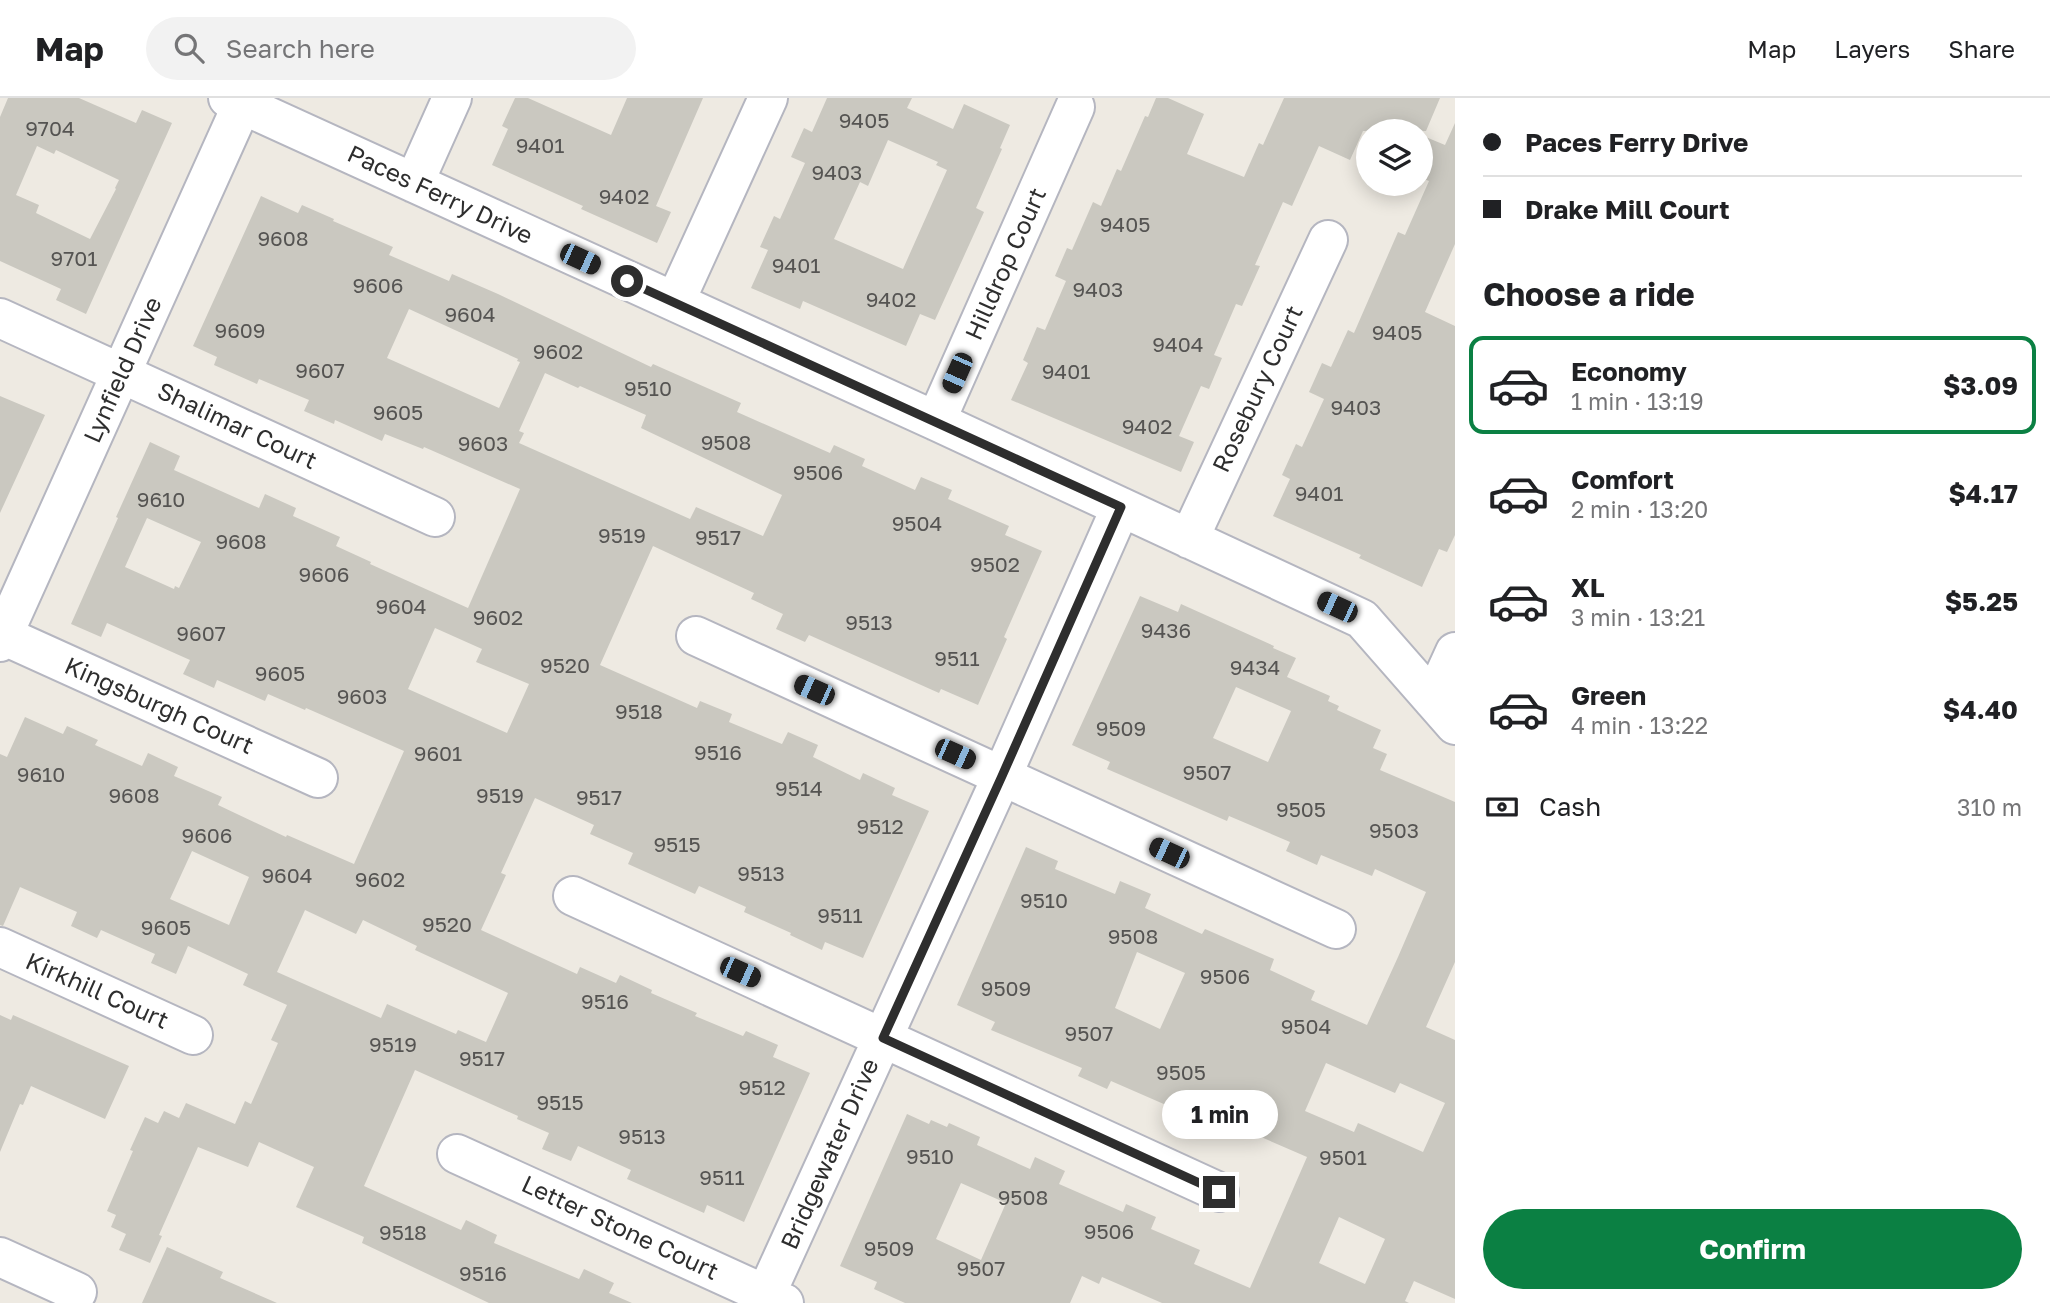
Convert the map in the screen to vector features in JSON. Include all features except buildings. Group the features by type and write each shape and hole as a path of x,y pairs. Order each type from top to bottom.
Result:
{"street":[{"path":"414,183 452,98"},
{"path":"675,302 768,98"},
{"name":"Paces Ferry Drive","path":"239,100 1362,619 1444,713"},
{"name":"Lynfield Drive","path":"1,637 121,373 239,100"},
{"name":"Hilldrop Court","path":"936,421 1075,107"},
{"name":"Rosebury Court","path":"1189,538 1328,240"},
{"name":"Shalimar Court","path":"0,318 435,517"},
{"name":"Bridgewater Drive","path":"771,1300 883,1038 1121,507"},
{"path":"696,636 1336,929"},
{"name":"Kingsburgh Court","path":"1,637 318,778"},
{"path":"1444,713 1455,652"},
{"path":"573,896 1219,1192"},
{"name":"Kirkhill Court","path":"0,947 193,1035"},
{"name":"Letter Stone Court","path":"457,1154 771,1300"},
{"path":"0,1257 77,1292"}],"route":[{"path":"627,281 1121,507 883,1038 1219,1192"}]}
